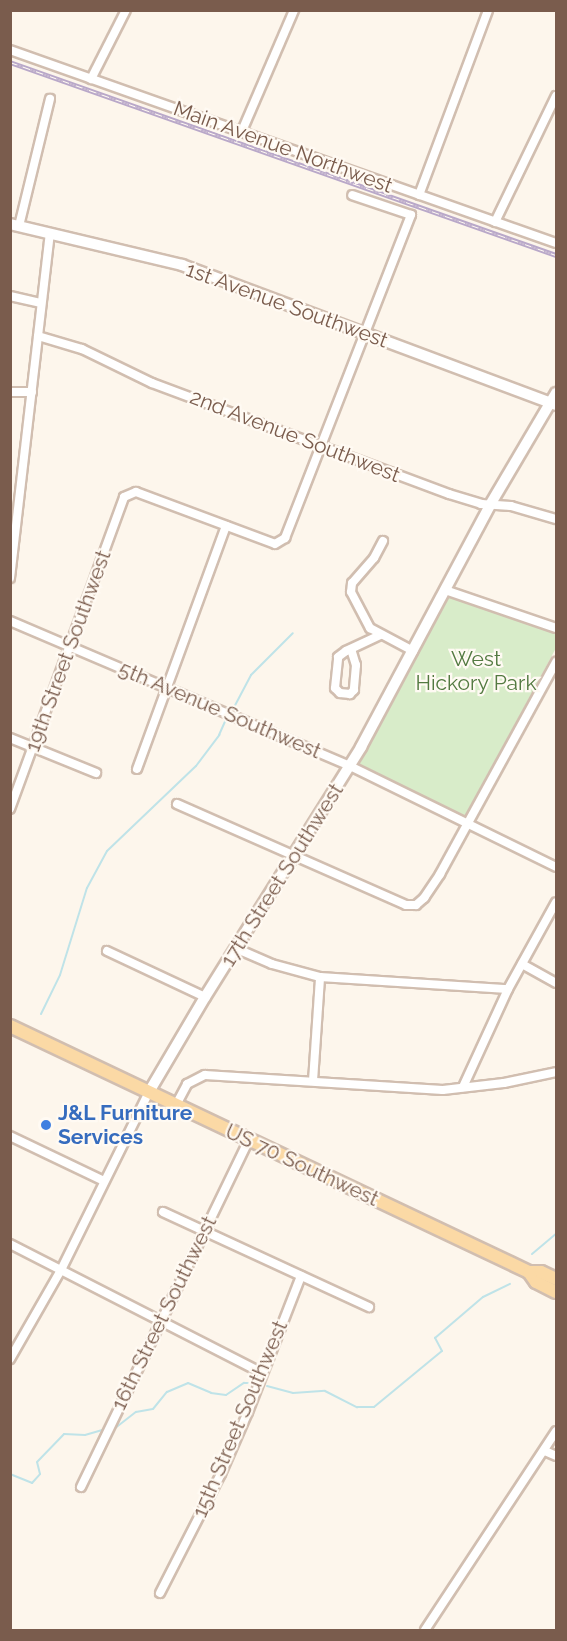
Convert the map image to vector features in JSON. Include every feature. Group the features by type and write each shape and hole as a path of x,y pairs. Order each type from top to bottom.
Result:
{"main road":[{"name":"US 70 Southwest","path":"10,1026 529,1272 541,1272 556,1279"},
{"name":"US 70 Southwest","path":"529,1272 536,1282 556,1292"}],"street":[{"path":"91,79 126,10"},
{"path":"242,131 294,10"},
{"path":"419,195 488,10"},
{"name":"Main Avenue Northwest","path":"10,50 556,243"},
{"path":"15,225 37,155 50,99"},
{"path":"495,222 555,100"},
{"path":"137,769 225,526 275,544 280,543 289,528 411,215 352,195"},
{"name":"1st Avenue Southwest","path":"15,225 182,265 554,405"},
{"path":"10,578 14,510 32,392 50,233"},
{"path":"10,296 41,303"},
{"name":"2nd Avenue Southwest","path":"38,336 82,349 152,383 449,494 490,505 511,506 556,519"},
{"path":"10,392 32,392"},
{"name":"17th Street Southwest","path":"10,1359 61,1270 149,1092 235,948 350,766 490,505 554,405 556,393"},
{"name":"19th Street Southwest","path":"10,809 127,494 136,492 225,526"},
{"path":"383,541 374,558 355,578 351,588 366,623 381,635 412,651"},
{"path":"445,590 556,628"},
{"name":"5th Avenue Southwest","path":"10,621 350,766 556,867"},
{"path":"351,649 356,665 354,690 350,694 340,693 335,688 336,662 342,654 351,649 381,635"},
{"path":"177,804 282,853 295,855 406,905 416,904 435,882 469,824 556,662"},
{"path":"10,738 96,773"},
{"path":"464,1087 508,989 556,902"},
{"path":"235,948 272,964 320,977 508,989"},
{"path":"107,951 205,997"},
{"path":"522,964 556,983"},
{"path":"313,1082 320,977"},
{"path":"176,1105 187,1084 205,1075 410,1089 464,1087 556,1072"},
{"path":"10,1136 104,1181"},
{"name":"16th Street Southwest","path":"81,1487 159,1320 249,1139"},
{"path":"163,1212 369,1307"},
{"path":"10,1244 262,1372"},
{"name":"15th Street Southwest","path":"160,1593 221,1474 301,1276"},
{"path":"425,1630 545,1451 556,1431"},
{"path":"545,1451 556,1456"}],"green space":[{"name":"West Hickory Park","path":"447,596 556,631 556,648 466,816 359,765"}],"waterway":[{"path":"231,713 251,675 293,633"},
{"path":"41,1014 60,975 87,888 107,851 196,766 219,735 227,717"},
{"path":"532,1254 556,1234"},
{"path":"267,1386 293,1393 325,1391 357,1407 374,1407 442,1351 435,1338 483,1297 510,1284"},
{"path":"114,1429 136,1412 153,1409 167,1392 188,1383 211,1393 226,1395 244,1383 248,1383"},
{"path":"10,1474 32,1483 40,1474 37,1462 64,1434 85,1435 102,1430"}],"railway":[{"path":"10,62 556,255"}],"place":[{"name":"J&L Furniture Services","path":"46,1125"}]}
